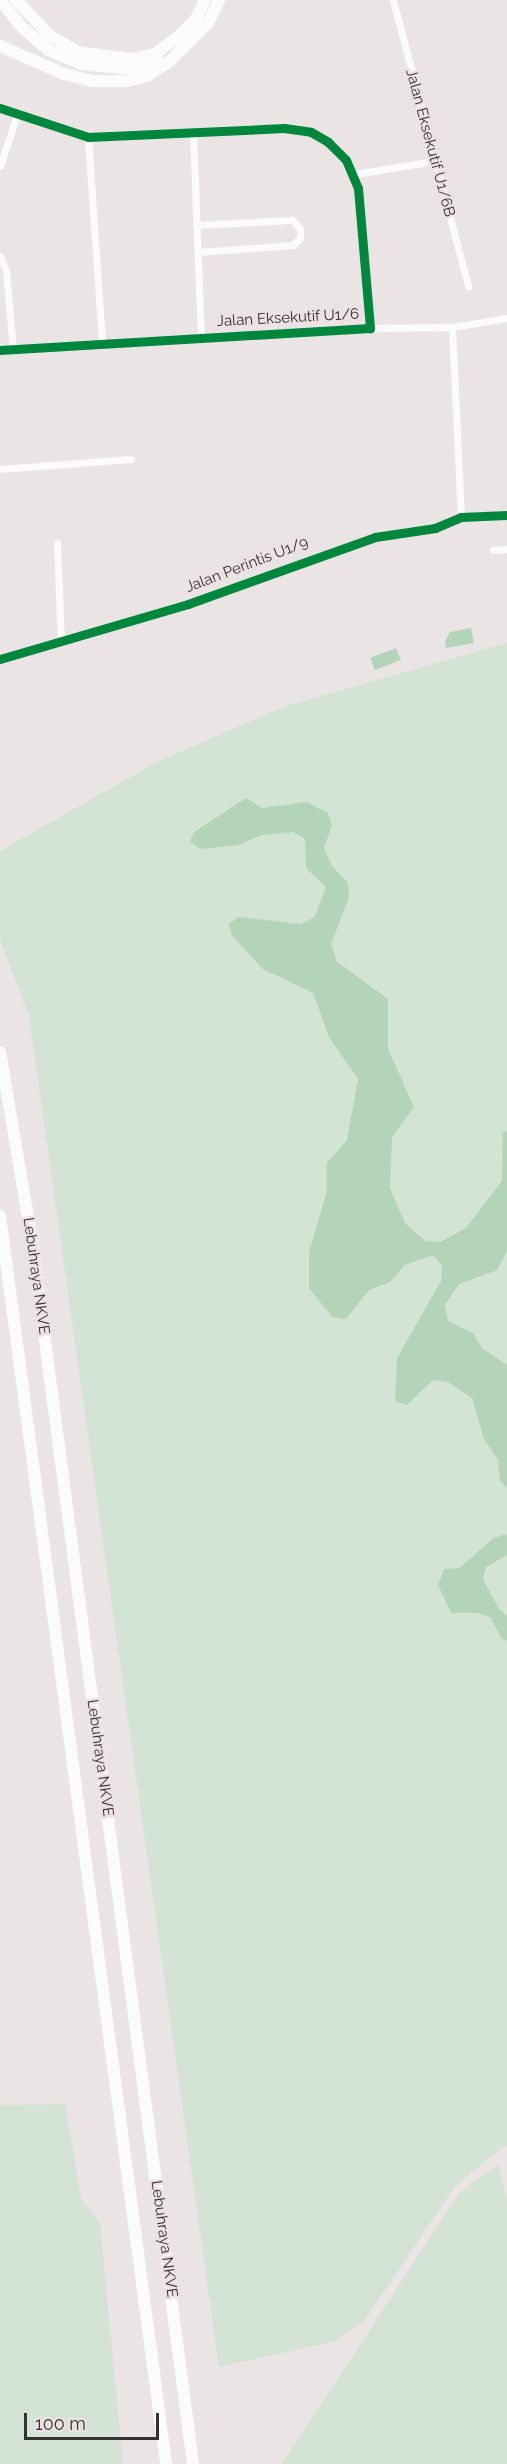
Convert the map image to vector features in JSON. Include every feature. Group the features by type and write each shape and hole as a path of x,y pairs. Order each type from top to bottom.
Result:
{"highway":[{"path":"0,0 23,28 48,50 81,64 132,69 171,61"},
{"path":"16,0 49,35 76,52 131,59 155,54 179,36 196,19 205,0"},
{"path":"0,46 39,65 92,81 137,78 171,61 208,23 219,0"},
{"name":"Lebuhraya NKVE","path":"0,1052 32,1242 193,2464"},
{"name":"Lebuhraya NKVE","path":"0,1216 166,2464"}],"street":[{"name":"Jalan Eksekutif U1/6B","path":"393,0 468,286"},
{"path":"0,108 88,137 284,128 311,132 328,142 355,174 434,161"},
{"path":"0,166 17,115"},
{"path":"193,132 201,338"},
{"path":"88,137 102,345"},
{"name":"Jalan Eksekutif U1/6","path":"355,174 370,328"},
{"path":"196,225 292,220 300,229 300,238 292,244 198,252"},
{"path":"0,256 6,270 13,349"},
{"name":"Jalan Eksekutif U1/6","path":"0,350 370,328 452,327 507,318"},
{"path":"452,327 461,517"},
{"path":"0,469 131,459"},
{"name":"Jalan Perintis U1/9","path":"0,659 188,604 375,537 435,528 461,517 507,515"},
{"path":"57,543 61,641"},
{"path":"494,550 507,549"}],"shaded area":[{"path":"471,628 474,643 446,648 445,641 450,632"},
{"path":"507,643 507,2144 455,2186 365,2320 336,2341 219,2367 29,1016 0,939 0,851 157,762 283,707"},
{"path":"396,648 401,660 375,670 370,658"},
{"path":"246,798 262,808 307,802 328,813 332,826 324,848 332,866 348,883 349,897 331,944 337,962 388,999 388,1049 414,1107 392,1137 390,1188 405,1223 425,1241 440,1242 466,1228 502,1181 503,1132 507,1131 507,1251 497,1270 459,1284 445,1305 448,1321 473,1333 482,1348 507,1365 507,1489 500,1480 498,1460 484,1439 472,1398 448,1382 433,1380 407,1405 395,1401 397,1358 441,1281 442,1266 433,1255 405,1265 390,1282 369,1290 346,1319 332,1317 309,1288 309,1252 327,1191 327,1163 347,1140 358,1079 329,1037 313,993 263,969 232,936 229,924 238,917 301,924 315,917 326,887 306,868 305,839 293,832 262,835 238,845 201,849 190,842 194,832"},
{"path":"507,1534 507,1555 486,1567 483,1579 499,1609 507,1616 507,1641 501,1638 491,1618 478,1613 451,1613 438,1585 444,1569 460,1568 493,1538"},
{"path":"65,2104 81,2198 100,2223 123,2464 0,2464 0,2105"},
{"path":"498,2165 507,2201 507,2464 282,2464 460,2192"}],"cycle path":[{"path":"0,108 88,137 284,128 311,132 328,142 346,160 358,188 370,328 0,350"},
{"path":"0,659 188,604 375,537 435,528 461,517 507,515"}]}
